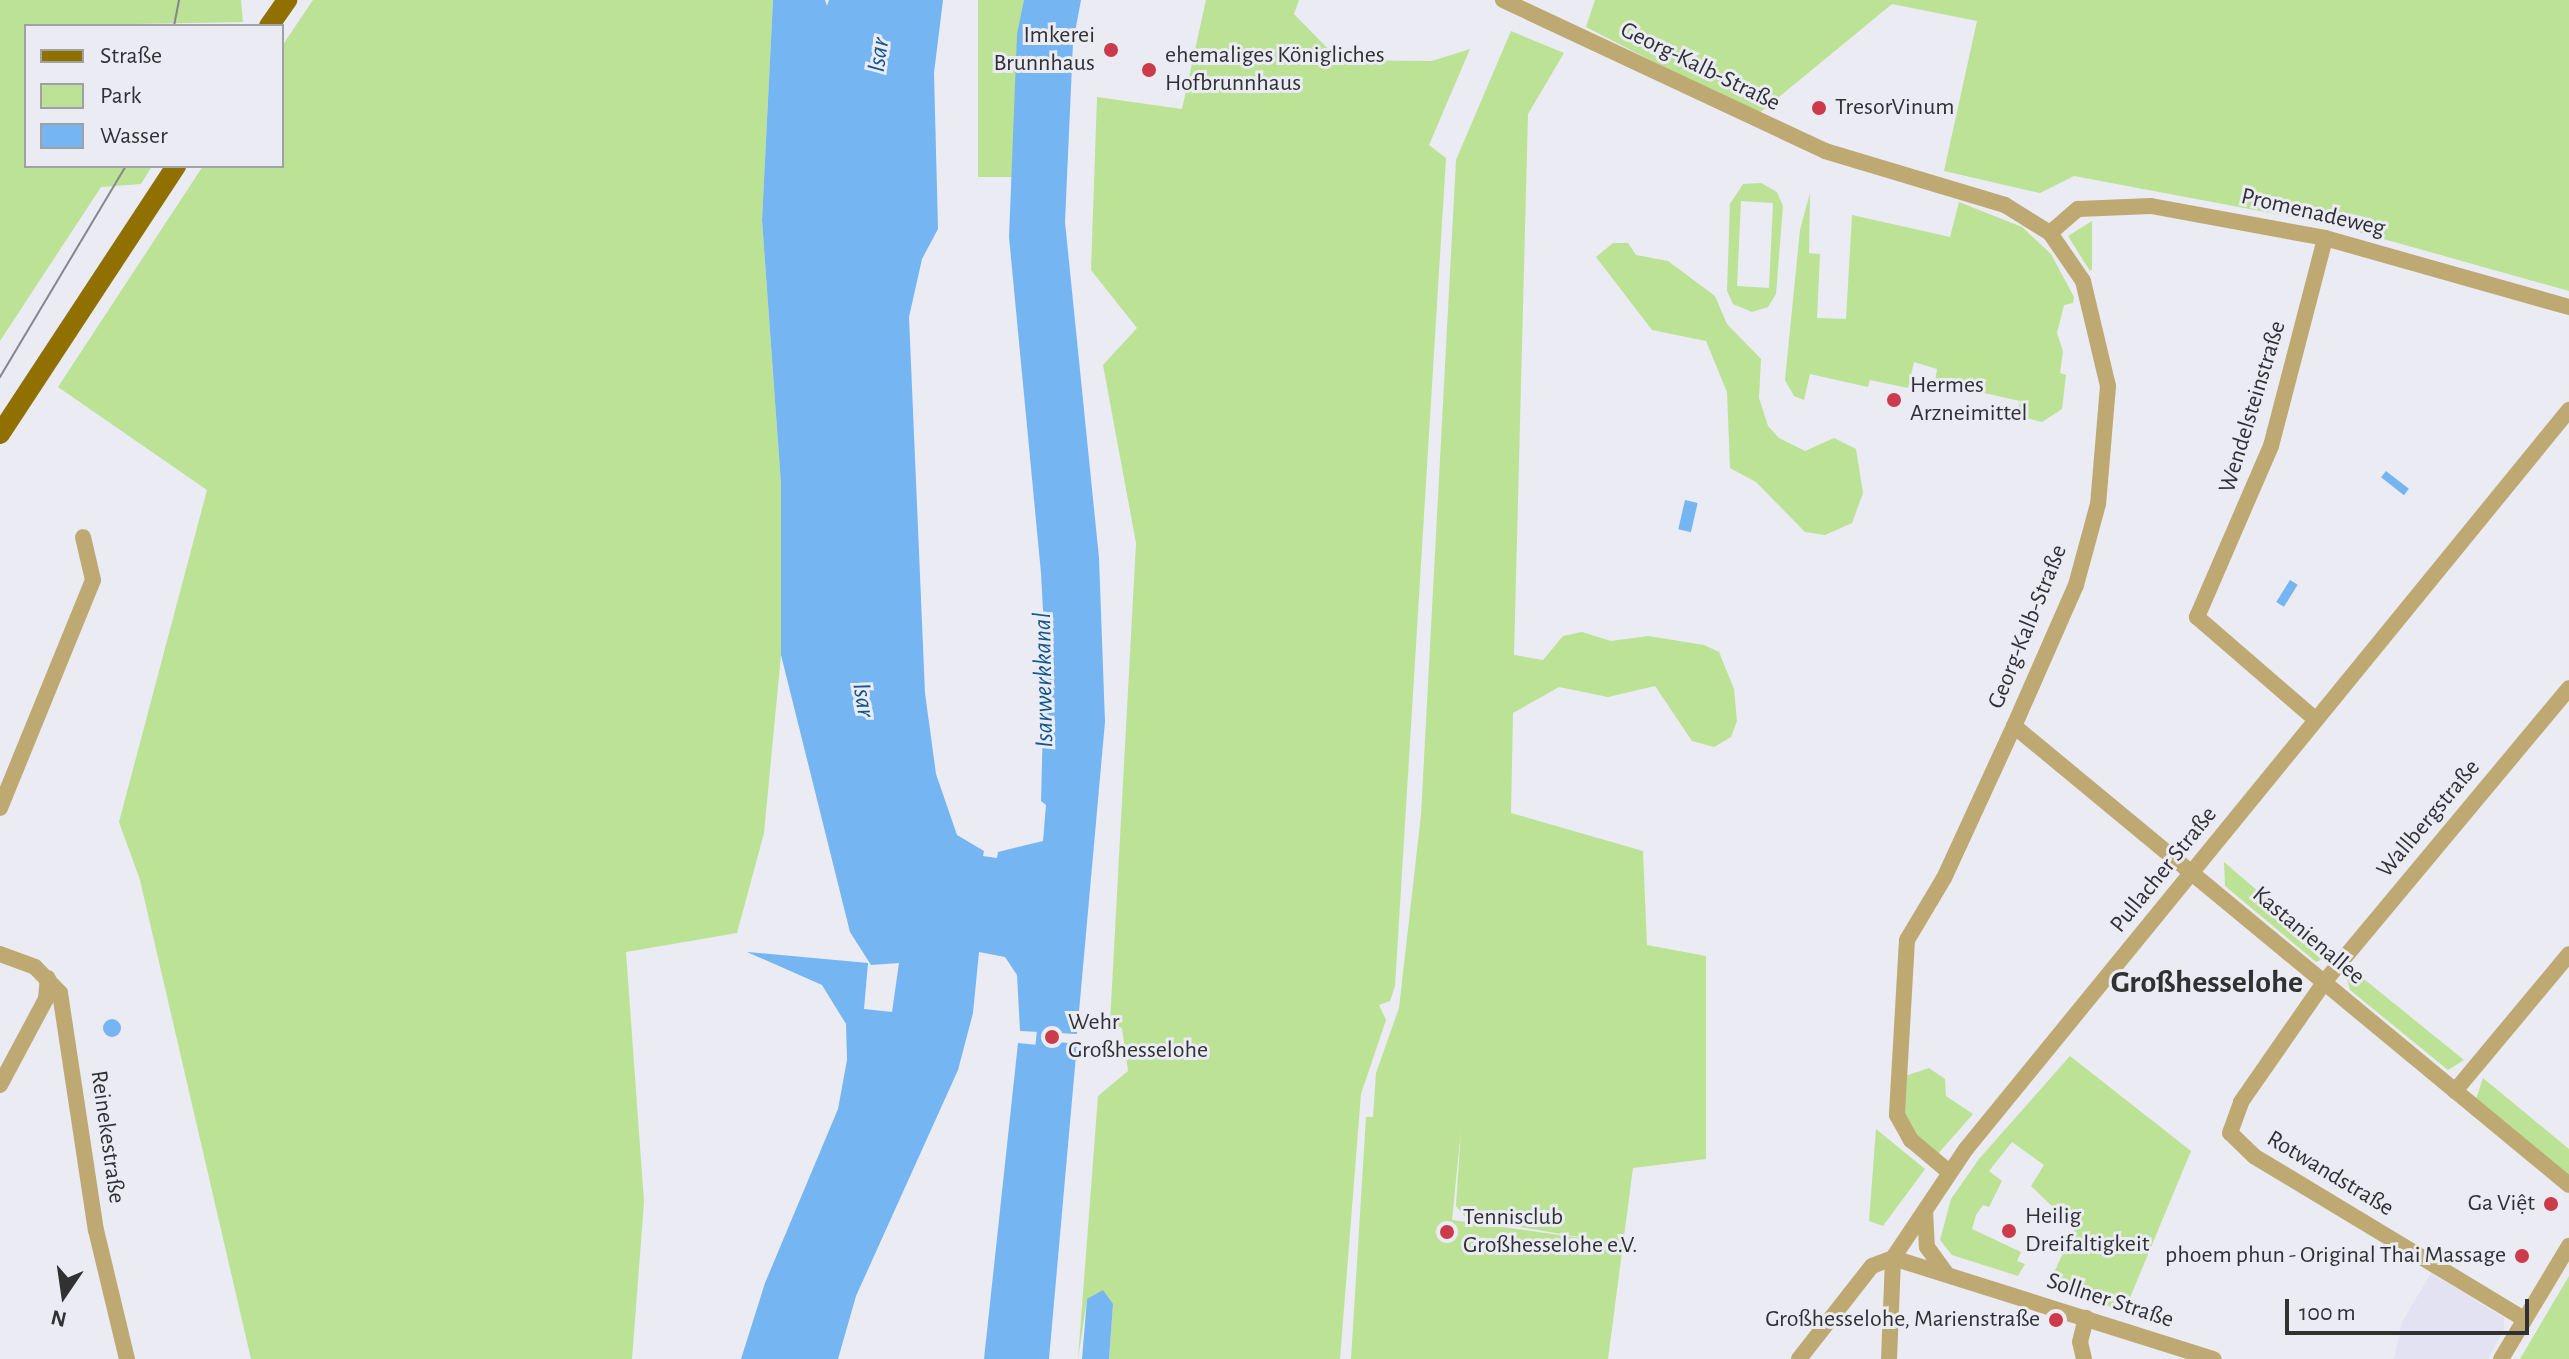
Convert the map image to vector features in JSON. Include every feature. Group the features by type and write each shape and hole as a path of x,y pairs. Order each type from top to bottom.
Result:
{"main road":[{"path":"270,24 287,0"},
{"path":"0,434 175,168"}],"street":[{"name":"Georg-Kalb-Straße","path":"1503,0 1784,134 2005,205 2050,233 2083,281 2096,321 2108,386 2107,439 2098,504 2076,585 1944,878 1907,940 1897,1115 1911,1140 1949,1172"},
{"name":"Promenadeweg","path":"2050,233 2078,209 2151,206 2325,238 2569,307"},
{"name":"Wendelsteinstraße","path":"2315,719 2197,617 2271,446 2325,238"},
{"name":"Pullacher Straße","path":"1799,1359 1872,1266 1893,1258 1949,1172 2569,410"},
{"path":"0,808 93,580 83,537"},
{"name":"Wallbergstraße","path":"2325,981 2569,688"},
{"name":"Kastanienallee","path":"2014,726 2569,1185"},
{"path":"0,954 48,978 46,999 0,1085"},
{"path":"2455,1091 2569,954"},
{"name":"Reinekestraße","path":"48,978 66,1012 96,1230 127,1359"},
{"name":"Rotwandstraße","path":"2325,981 2241,1102 2230,1133 2254,1156 2524,1319"},
{"path":"1925,1208 1927,1247 1947,1274"},
{"path":"2501,1359 2569,1246"},
{"path":"1889,1359 1893,1258"},
{"name":"Sollner Straße","path":"1893,1258 2213,1359"},
{"path":"2084,1359 2080,1342 2086,1318"}],"shaded area":[{"path":"2431,1273 2504,1318 2504,1329 2488,1359 2394,1359 2402,1322"}],"green space":[{"path":"0,0 241,0 243,22 24,24 24,168 151,168 141,184 101,187 0,341"},
{"path":"313,0 773,0 762,220 781,484 781,655 764,833 737,933 626,952 644,1202 632,1359 251,1359 140,880 119,822 207,490 58,387 202,168 284,168 284,43"},
{"path":"978,0 1024,0 1024,177 978,177"},
{"path":"1206,0 1299,0 1294,14 1339,60 1432,61 1470,49 1429,145 1446,158 1395,986 1390,1001 1379,1005 1386,1020 1361,1094 1340,1359 1109,1359 1113,1304 1087,1299 1078,1359 1098,1096 1128,1071 1122,1028 1110,1023 1136,543 1103,365 1137,328 1091,270 1097,97 1182,109"},
{"path":"1595,0 2569,0 2569,291 2330,224 2074,176 2040,193 1944,171 1977,21 1892,4 1757,115 1586,27"},
{"path":"1511,31 1564,53 1528,114 1514,655 1543,660 1563,636 1582,632 1611,641 1648,636 1704,645 1719,652 1734,689 1737,721 1731,737 1714,747 1692,741 1655,686 1608,697 1559,687 1513,713 1511,813 1643,851 1647,945 1706,956 1706,1159 1633,1168 1608,1359 1351,1359 1366,1117 1373,1117 1376,1073 1399,1008 1421,815 1456,160","holes":["1461,1130 1456,1206 1466,1218 1603,1241 1452,1220"]},
{"path":"1761,183 1777,192 1783,206 1776,294 1768,307 1752,312 1733,304 1727,291 1730,204 1743,184","holes":["1741,201 1773,203 1769,288 1737,286"]},
{"path":"1810,193 1809,253 1820,254 1817,318 1846,319 1852,215 1950,237 1959,202 2022,227 2051,254 2074,297 2073,303 2064,305 2057,333 2063,351 2060,373 2066,375 2062,409 2042,422 2017,416 2020,401 1935,382 1937,369 1914,362 1908,388 1870,380 1868,387 1810,374 1804,400 1794,396 1785,380 1800,230"},
{"path":"2092,221 2092,269 2090,271 2068,236"},
{"path":"1613,243 1628,243 1636,255 1668,261 1715,296 1727,324 1761,359 1759,398 1768,426 1779,438 1805,451 1834,438 1856,449 1863,493 1852,523 1825,535 1805,532 1756,482 1730,468 1727,392 1706,341 1652,330 1596,257"},
{"path":"2224,862 2332,955 2316,962 2225,886"},
{"path":"2354,971 2464,1060 2448,1070 2350,990 2347,978"},
{"path":"2070,1056 2191,1151 2124,1312 2049,1283 2075,1228 2031,1186 2044,1165 2012,1142 1989,1171 2002,1181 1989,1207 1983,1205 1976,1215 1972,1229 2021,1252 2017,1261 2025,1264 2018,1276 1952,1255 1940,1240 1951,1199 1979,1159"},
{"path":"1929,1068 1945,1079 1946,1096 1973,1114 1937,1155 1908,1130 1902,1112 1905,1076"},
{"path":"2483,1078 2569,1149 2569,1175 2476,1099"},
{"path":"1876,1129 1925,1169 1883,1226 1869,1221"},
{"path":"2569,1276 2569,1359 2520,1359"}],"water":[{"name":"Isar","path":"773,0 825,0 827,6 829,0 943,0 934,73 938,229 922,259 909,317 925,693 936,774 957,835 984,851 983,856 997,858 998,852 1043,841 1046,805 1041,801 1045,647 1041,573 1009,237 1017,34 1024,0 1081,0 1073,43 1065,222 1099,558 1105,722 1077,1034 1020,1031 1017,975 1005,957 979,952 973,1013 958,1070 856,1296 838,1359 741,1359 765,1283 838,1109 847,1060 846,1024 822,985 747,952 868,963 864,1009 892,1012 899,963 871,965 850,932 781,655 781,484 762,220"},
{"path":"2386,471 2409,489 2404,495 2381,477"},
{"path":"1685,500 1698,503 1691,532 1678,529"},
{"path":"2290,580 2298,585 2284,607 2276,602"},
{"path":"108,1019 116,1019 121,1028 119,1035 108,1037 103,1032 103,1024"},
{"path":"1059,1042 1077,1044 1049,1359 984,1359 1018,1043 1058,1047"},
{"path":"1103,1290 1113,1304 1109,1359 1082,1359 1087,1299"}],"waterway":[{"name":"Isarwerkkanal","path":"1042,1069 1048,1011"}],"tram line":[{"path":"174,24 179,0"},
{"path":"0,377 125,168"}],"place":[{"name":"Imkerei Brunnhaus","path":"1111,50"},
{"name":"ehemaliges Königliches Hofbrunnhaus","path":"1149,70"},
{"name":"TresorVinum","path":"1819,108"},
{"name":"Hermes Arzneimittel","path":"1894,400"},
{"name":"Wehr Großhesselohe","path":"1052,1037"},
{"name":"Ga Việt","path":"2551,1204"},
{"name":"Heilig Dreifaltigkeit","path":"2009,1231"},
{"name":"Tennisclub Großhesselohe e.V.","path":"1447,1232"},
{"name":"phoem phun - Original Thai Massage","path":"2522,1256"},
{"name":"Großhesselohe, Marienstraße","path":"2056,1320"}],"district":[{"name":"Großhesselohe","path":"2207,982"}]}
